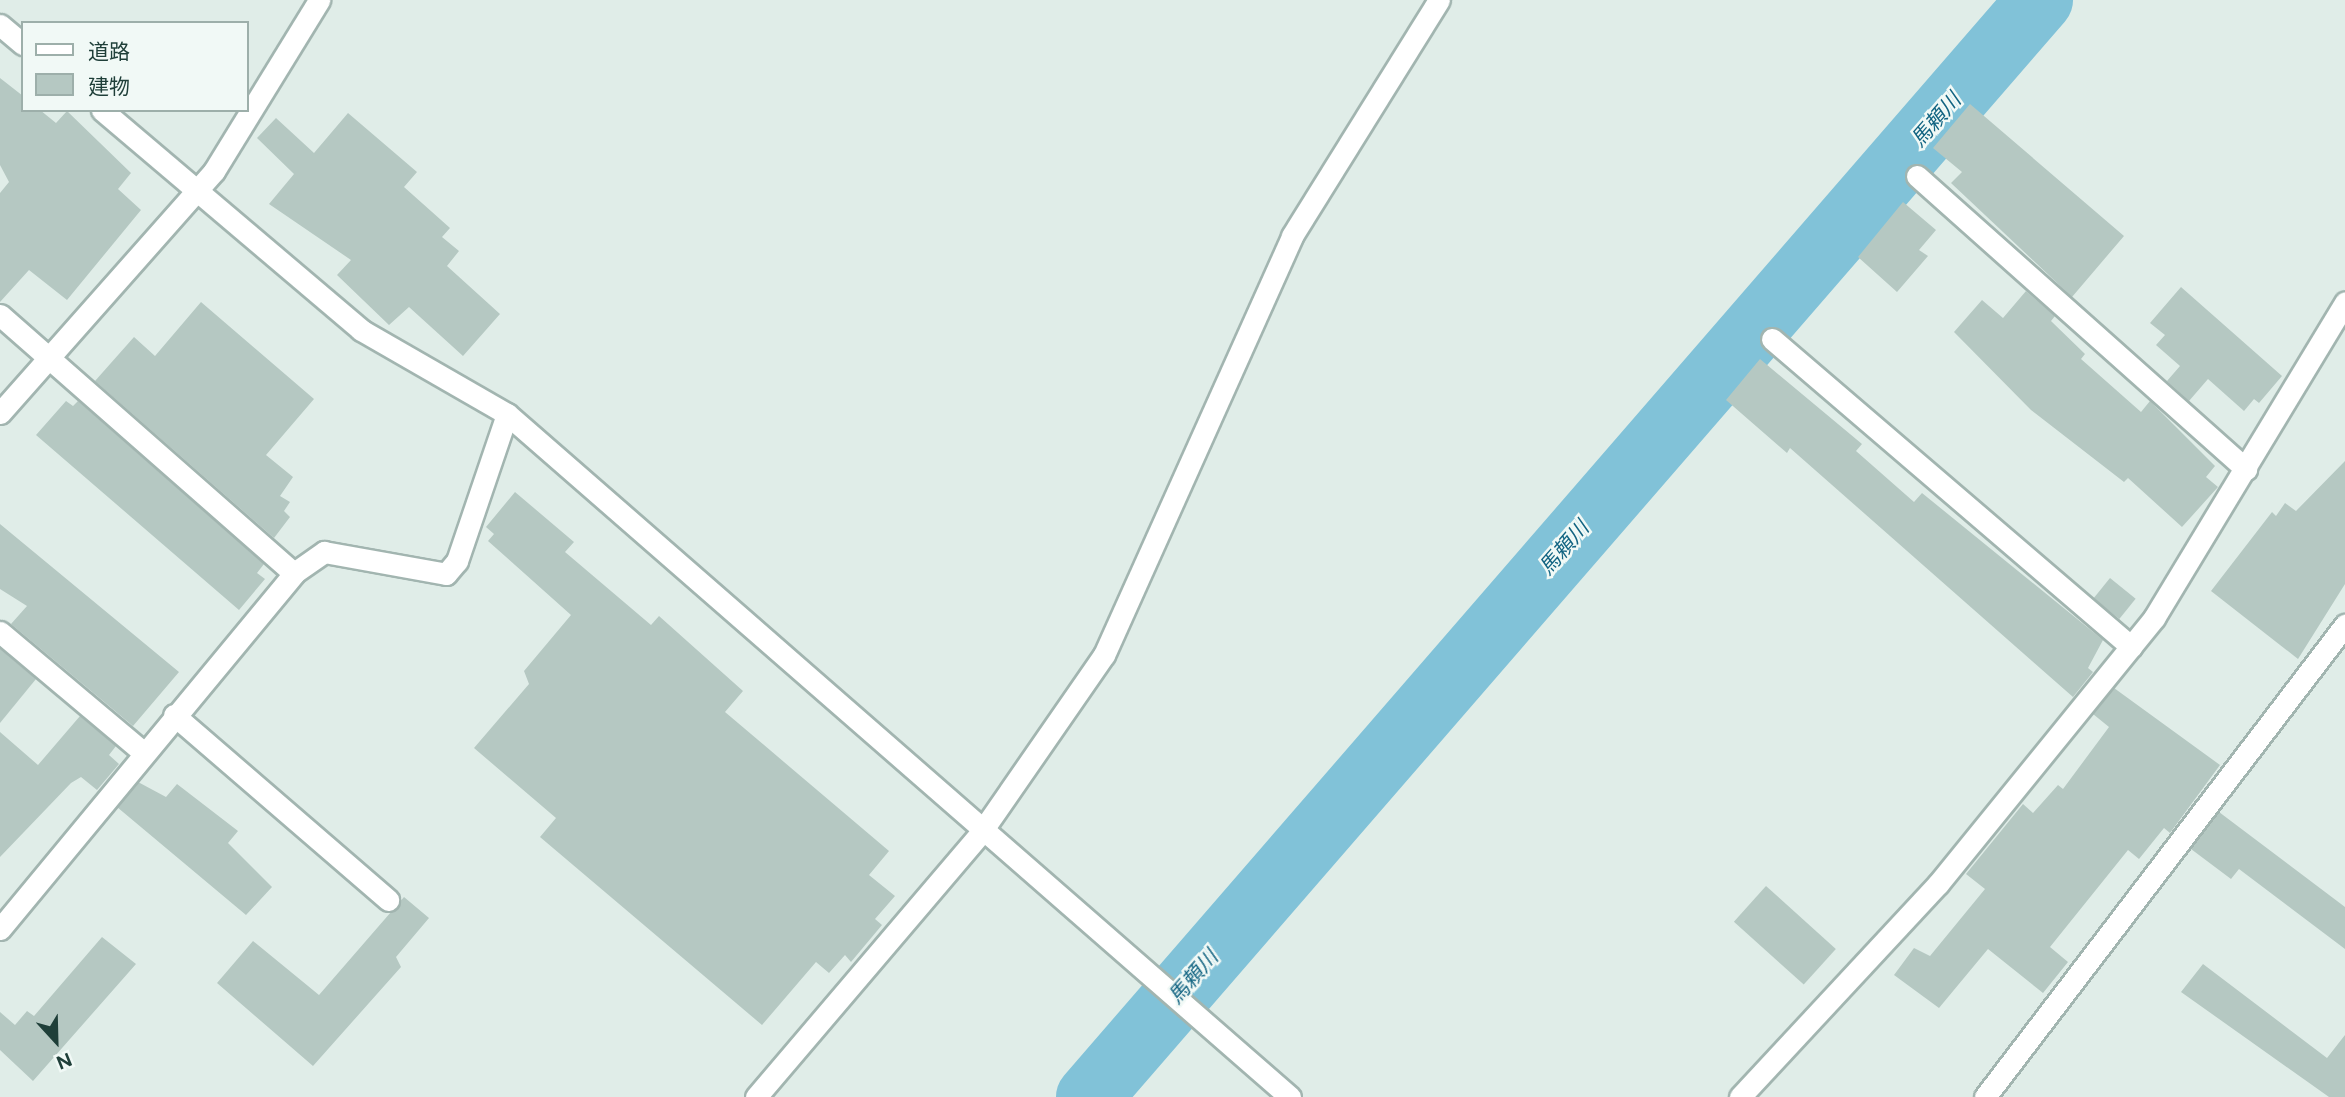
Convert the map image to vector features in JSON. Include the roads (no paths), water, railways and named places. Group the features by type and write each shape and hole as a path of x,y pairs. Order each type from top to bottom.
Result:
{"street":[{"path":"248,110 319,0"},
{"path":"756,1097 982,831 1104,655 1292,236 1439,0"},
{"path":"0,25 21,42"},
{"path":"104,112 361,330 507,414 1290,1097"},
{"path":"0,413 197,189 247,112"},
{"path":"1917,177 2246,469"},
{"path":"1740,1097 1938,884 2131,646 2246,469 2345,302"},
{"path":"0,315 294,573"},
{"path":"1772,339 2131,646"},
{"path":"0,929 107,805 143,752 294,573 324,552 446,574 457,561 507,414"},
{"path":"1985,1097 2345,625"},
{"path":"0,632 143,752"},
{"path":"174,715 388,900"}],"waterway":[{"name":"馬頼川","path":"1089,1097 2040,0"}]}
